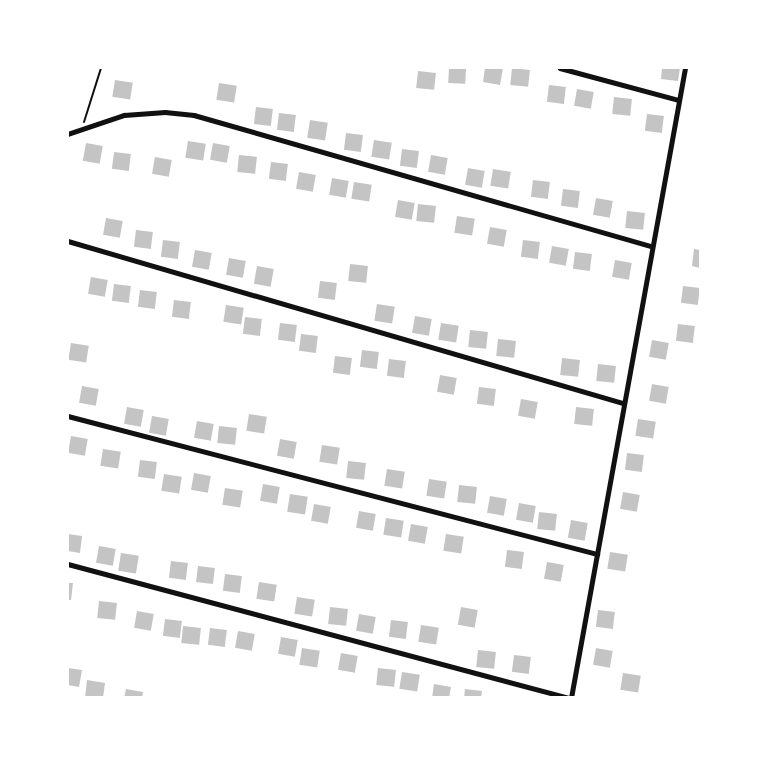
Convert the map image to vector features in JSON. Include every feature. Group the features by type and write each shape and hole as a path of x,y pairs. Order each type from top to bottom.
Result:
{"street":[{"path":"560,68 679,100"},
{"path":"68,564 570,698 685,68"},
{"path":"68,134 124,115 165,112 194,115 652,246"},
{"path":"68,242 623,403"},
{"path":"68,416 597,554"}],"path":[{"path":"81,129 100,68"}],"building":[{"path":"449,68 466,69 465,84 448,83"},
{"path":"485,68 503,68 500,85 483,82"},
{"path":"512,68 530,70 528,87 510,85"},
{"path":"662,68 680,68 678,81 661,79"},
{"path":"418,71 436,73 434,90 416,88"},
{"path":"115,80 133,83 130,100 112,97"},
{"path":"219,83 237,86 234,103 216,100"},
{"path":"549,85 566,87 564,104 547,102"},
{"path":"577,89 594,92 591,109 574,106"},
{"path":"614,97 632,99 630,116 612,114"},
{"path":"256,107 273,109 271,126 254,124"},
{"path":"279,113 296,115 294,132 277,130"},
{"path":"647,114 664,116 662,133 645,131"},
{"path":"310,120 328,123 325,141 307,138"},
{"path":"346,133 363,135 361,152 344,150"},
{"path":"374,140 392,143 389,160 371,157"},
{"path":"188,141 206,144 203,161 185,158"},
{"path":"86,143 103,146 100,164 83,161"},
{"path":"213,143 230,146 227,163 210,160"},
{"path":"402,149 419,151 417,168 400,166"},
{"path":"114,152 131,154 129,171 112,169"},
{"path":"239,155 257,157 255,174 237,172"},
{"path":"431,155 448,158 445,175 428,172"},
{"path":"155,157 172,160 169,177 152,174"},
{"path":"271,162 288,164 286,181 269,179"},
{"path":"468,168 485,171 482,188 465,185"},
{"path":"493,169 511,172 508,189 490,186"},
{"path":"299,172 316,175 313,192 296,189"},
{"path":"332,178 349,181 346,198 329,195"},
{"path":"533,180 550,182 548,199 531,197"},
{"path":"354,182 372,185 369,202 351,199"},
{"path":"563,189 580,191 578,208 561,206"},
{"path":"596,198 613,201 610,218 593,215"},
{"path":"398,200 415,203 412,220 395,217"},
{"path":"418,204 436,206 434,223 416,221"},
{"path":"627,211 645,213 643,230 625,228"},
{"path":"457,216 475,219 472,236 454,233"},
{"path":"106,218 123,221 120,238 103,235"},
{"path":"490,227 507,230 504,247 487,244"},
{"path":"136,230 153,232 151,249 134,247"},
{"path":"163,240 180,242 178,259 161,257"},
{"path":"523,240 540,242 538,259 521,257"},
{"path":"552,246 569,249 566,266 549,263"},
{"path":"694,249 700,250 700,268 692,266"},
{"path":"195,250 212,253 209,270 192,267"},
{"path":"575,252 592,254 590,271 573,269"},
{"path":"229,258 246,261 243,278 226,275"},
{"path":"615,260 632,263 629,280 612,277"},
{"path":"350,264 368,266 366,283 348,281"},
{"path":"257,266 274,269 271,287 254,284"},
{"path":"91,277 108,280 105,297 88,294"},
{"path":"320,281 337,283 335,300 318,298"},
{"path":"114,284 131,286 129,303 112,301"},
{"path":"683,286 700,288 698,305 681,303"},
{"path":"140,290 157,292 155,309 138,307"},
{"path":"174,300 191,302 189,319 172,317"},
{"path":"377,304 395,307 392,324 374,321"},
{"path":"226,305 244,308 241,325 223,322"},
{"path":"415,316 432,319 429,336 412,333"},
{"path":"245,317 262,319 260,336 243,334"},
{"path":"280,323 297,325 295,342 278,340"},
{"path":"441,323 459,326 456,343 438,340"},
{"path":"678,324 695,326 693,343 676,341"},
{"path":"470,330 488,332 486,349 468,347"},
{"path":"301,334 318,336 316,353 299,351"},
{"path":"498,339 516,341 514,358 496,356"},
{"path":"652,340 669,343 666,360 649,357"},
{"path":"71,343 89,346 86,363 68,360"},
{"path":"362,350 379,352 377,369 360,367"},
{"path":"335,356 352,358 350,375 333,373"},
{"path":"562,358 580,360 578,377 560,375"},
{"path":"389,359 406,361 404,378 387,376"},
{"path":"598,364 616,366 614,383 596,381"},
{"path":"440,375 457,378 454,395 437,392"},
{"path":"652,384 669,387 666,404 649,401"},
{"path":"82,386 99,389 96,406 79,403"},
{"path":"479,387 496,389 494,406 477,404"},
{"path":"521,399 538,402 535,419 518,416"},
{"path":"127,407 144,410 141,427 124,424"},
{"path":"576,407 594,409 592,426 574,424"},
{"path":"249,414 267,417 264,434 246,431"},
{"path":"152,416 169,419 166,436 149,433"},
{"path":"638,419 656,422 653,439 635,436"},
{"path":"197,421 214,424 211,441 194,438"},
{"path":"219,426 237,428 235,445 217,443"},
{"path":"71,436 88,439 85,456 68,453"},
{"path":"280,439 297,442 294,459 277,456"},
{"path":"322,445 340,448 337,465 319,462"},
{"path":"103,449 121,452 118,469 100,466"},
{"path":"627,453 644,455 642,472 625,470"},
{"path":"140,460 157,462 155,479 138,477"},
{"path":"348,461 366,463 364,480 346,478"},
{"path":"387,469 405,472 402,489 384,486"},
{"path":"194,473 211,476 208,493 191,490"},
{"path":"164,474 182,477 179,494 161,491"},
{"path":"429,479 447,482 444,499 426,496"},
{"path":"263,484 280,487 277,504 260,501"},
{"path":"459,485 477,487 475,504 457,502"},
{"path":"225,488 243,491 240,508 222,505"},
{"path":"623,492 640,495 637,512 620,509"},
{"path":"290,494 308,497 305,515 287,512"},
{"path":"490,496 507,499 504,516 487,513"},
{"path":"519,503 536,506 533,523 516,520"},
{"path":"314,504 331,507 328,524 311,521"},
{"path":"359,511 376,514 373,531 356,528"},
{"path":"539,512 557,514 555,531 537,529"},
{"path":"386,518 404,521 401,538 383,535"},
{"path":"571,520 588,523 585,541 568,538"},
{"path":"411,524 428,527 425,544 408,541"},
{"path":"68,534 82,536 80,553 68,551"},
{"path":"446,534 464,537 461,554 443,551"},
{"path":"99,546 116,549 113,566 96,563"},
{"path":"507,550 524,552 522,569 505,567"},
{"path":"610,552 628,555 625,572 607,569"},
{"path":"121,553 139,556 136,574 118,571"},
{"path":"171,561 188,563 186,580 169,578"},
{"path":"547,562 564,565 561,582 544,579"},
{"path":"198,566 215,568 213,584 196,582"},
{"path":"225,574 242,576 240,593 223,591"},
{"path":"259,582 277,585 274,602 256,599"},
{"path":"68,583 73,583 71,600 68,600"},
{"path":"297,597 315,600 312,617 294,614"},
{"path":"99,601 117,603 115,620 97,618"},
{"path":"330,607 348,609 346,626 328,624"},
{"path":"461,607 478,610 475,628 458,625"},
{"path":"598,610 615,612 613,629 596,627"},
{"path":"137,611 154,614 151,631 134,628"},
{"path":"359,614 376,617 373,634 356,631"},
{"path":"165,619 182,621 180,638 163,636"},
{"path":"391,620 408,622 406,639 389,637"},
{"path":"421,625 439,628 436,645 418,642"},
{"path":"183,626 201,628 199,645 181,643"},
{"path":"210,628 227,630 225,647 208,645"},
{"path":"238,631 255,634 252,651 235,648"},
{"path":"281,637 298,640 295,657 278,654"},
{"path":"302,648 320,651 317,668 299,665"},
{"path":"596,648 613,651 610,668 593,665"},
{"path":"478,650 496,652 494,669 476,667"},
{"path":"341,653 358,656 355,673 338,670"},
{"path":"514,655 531,657 529,674 512,672"},
{"path":"68,668 82,670 79,687 68,685"},
{"path":"378,668 396,670 394,687 376,685"},
{"path":"402,672 420,675 417,692 399,689"},
{"path":"623,673 641,676 638,693 620,690"},
{"path":"87,680 105,683 103,698 85,698"},
{"path":"434,684 451,687 449,698 432,698"},
{"path":"126,689 143,692 142,698 124,698"},
{"path":"465,689 482,691 481,698 464,698"}]}
